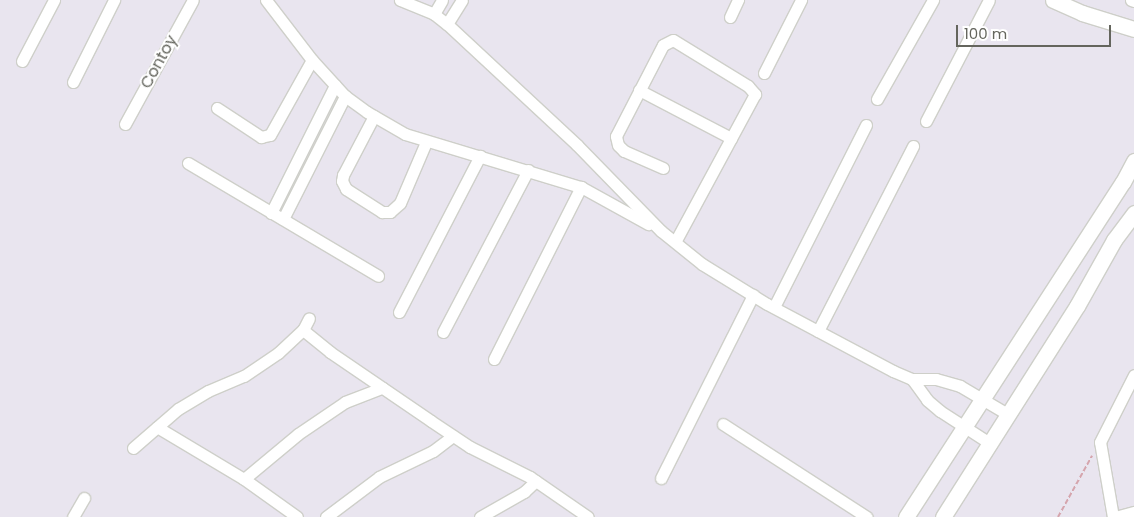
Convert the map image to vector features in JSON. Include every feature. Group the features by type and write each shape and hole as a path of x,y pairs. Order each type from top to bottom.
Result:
{"main road":[{"path":"1053,0 1082,13 1134,29"},
{"path":"906,517 1123,182 1134,161"},
{"path":"943,517 1077,306 1114,240 1134,213"}],"street":[{"path":"22,61 54,0"},
{"path":"73,82 114,0"},
{"name":"Contoy","path":"125,124 194,0"},
{"path":"266,0 312,60 345,96 405,134 426,142 480,156 581,187 661,232 702,264 753,295 893,371 912,379 936,378 960,386 1009,415"},
{"path":"400,0 434,14 447,24 611,180 661,232"},
{"path":"434,14 442,0"},
{"path":"447,24 462,0"},
{"path":"730,17 738,0"},
{"path":"764,73 801,0"},
{"path":"878,99 933,0"},
{"path":"926,121 989,0"},
{"path":"663,168 624,151 617,142 616,136 663,45 670,40 677,41 754,91 754,99 675,242"},
{"path":"217,108 262,136 270,134 312,60"},
{"path":"271,213 335,85"},
{"path":"639,90 731,138"},
{"path":"282,219 345,96"},
{"path":"374,116 343,175 342,181 346,189 382,212 390,212 400,203 426,142"},
{"path":"774,307 866,125"},
{"path":"818,331 912,146"},
{"path":"399,312 480,156"},
{"path":"188,163 378,276"},
{"path":"443,332 528,170"},
{"path":"599,196 611,180"},
{"path":"494,359 581,187"},
{"path":"661,478 753,295"},
{"path":"133,448 178,409 208,391 244,376 278,353 303,330 309,318"},
{"path":"303,330 382,388 453,436 536,480 588,517"},
{"path":"1134,375 1100,442 1114,517 1134,512"},
{"path":"912,379 927,400 991,444"},
{"path":"244,479 298,434 345,402 382,388"},
{"path":"723,424 867,517"},
{"path":"158,427 244,479 297,517"},
{"path":"326,517 379,477 434,451 453,436"},
{"path":"480,517 524,492 536,480"},
{"path":"76,516 84,498"}],"path":[{"path":"1058,517 1100,442"}]}
